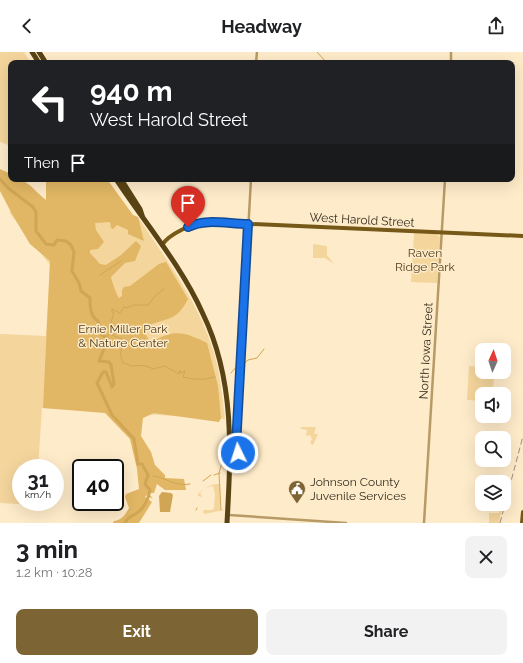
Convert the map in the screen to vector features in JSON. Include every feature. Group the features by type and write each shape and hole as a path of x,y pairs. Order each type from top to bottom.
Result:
{"highway":[{"path":"118,182 137,212 142,216 162,245 198,304 218,354 228,406 229,523"},
{"path":"123,182 140,209 142,216"}],"main road":[{"name":"West Harold Street","path":"162,245 188,227 200,223 523,236"},
{"path":"522,523 523,512"}],"street":[{"path":"238,453 236,446 251,182"},
{"name":"North Iowa Street","path":"424,523 445,182"},
{"path":"229,515 346,523"}],"green space":[{"path":"0,52 24,52 29,60 8,60 8,145 0,142"},
{"name":"Ernie Miller Park & Nature Center","path":"0,169 8,173 8,182 27,183 46,200 46,182 109,182 133,215 138,217 144,241 128,234 128,230 117,225 113,229 111,228 110,222 95,223 96,230 104,242 98,249 90,250 90,253 100,264 106,265 121,255 136,241 141,246 135,261 125,263 111,277 119,298 122,296 122,290 124,287 130,286 159,264 166,262 188,299 179,312 171,318 147,326 145,333 149,340 154,340 177,333 207,343 218,386 221,418 219,422 154,413 143,418 141,436 151,452 155,465 165,475 165,478 184,479 186,490 165,490 157,484 154,493 149,493 145,497 152,502 139,523 113,523 114,521 123,517 129,508 125,497 126,494 139,489 137,469 130,439 105,413 43,408 50,261 30,244 0,191"},
{"name":"Ernie Miller Park & Nature Center","path":"9,212 138,217 180,280 206,330 217,365 225,419 42,408 39,459 12,459 12,504 0,503 0,334 46,336 50,265"},
{"name":"Raven Ridge Park","path":"414,233 436,234 440,237 437,283 411,282"},
{"path":"313,244 327,246 327,255 334,264 325,258 313,258"},
{"path":"469,366 475,366 475,379 494,379 493,387 475,387 475,401 467,400"},
{"path":"301,427 316,427 314,434 318,434 313,445 310,443 312,439 310,435 306,436 307,430 301,429"},
{"path":"215,484 220,484 220,509 224,510 204,514 203,510 212,510 214,508 215,494 213,486 204,488"},
{"path":"204,488 200,493 202,497 198,496 198,494"},
{"path":"499,511 502,511 499,523 489,523 489,513 499,513"}],"shaded area":[{"path":"162,492 171,493 173,495 170,512 160,512 159,496"}],"waterway":[{"path":"317,52 324,60"},
{"path":"0,179 8,188 33,207 36,212 36,231 46,244 54,245 57,240 66,241 71,245 74,252 72,271 79,283 81,291 90,298 91,311 95,319 98,321 101,334 108,339 99,361 109,362 111,365 114,384 112,387 106,372 103,372 97,383 112,415 134,439 138,464 142,464 148,475 145,484 150,490 144,506 125,523"},
{"path":"100,275 121,261"},
{"path":"113,335 111,322 114,313 112,312 112,309 120,313 124,307 148,305 156,295 164,289"},
{"path":"107,337 109,334 122,339 119,341 123,345 120,354 123,363 132,366 140,365 153,369 165,366 179,374 180,370 181,373 185,371 183,377 191,379 215,377"},
{"path":"242,365 248,360 257,358 264,349"},
{"path":"231,373 238,365"},
{"path":"221,510 219,473 224,455"},
{"path":"214,475 220,473"},
{"path":"203,481 211,475"},
{"path":"153,476 175,483 185,485 190,484"},
{"path":"149,495 152,498"}],"railway":[{"path":"500,523 523,436"}],"place":[{"name":"Johnson County Juvenile Services","path":"297,504"}],"route":[{"path":"188,227 196,223 206,222 248,224 240,354 236,446 238,453"}]}
